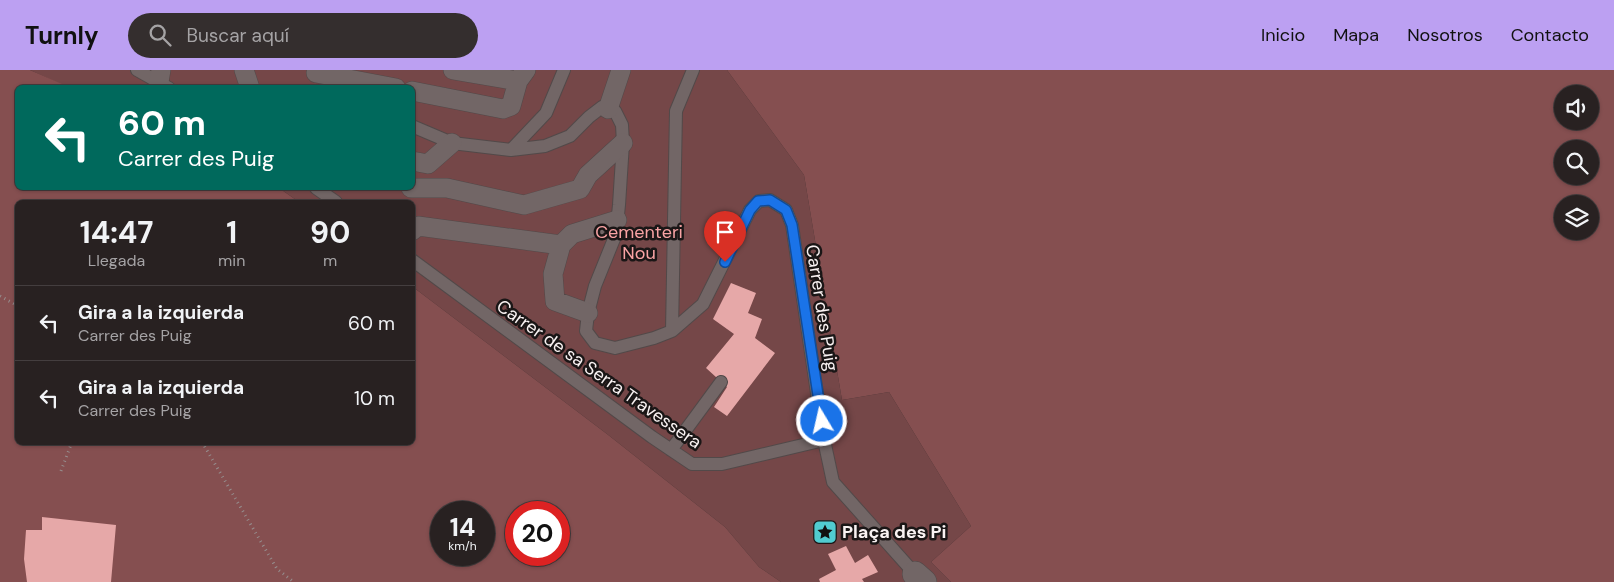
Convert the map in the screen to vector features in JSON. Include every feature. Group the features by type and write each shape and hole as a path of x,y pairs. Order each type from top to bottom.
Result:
{"street":[{"path":"244,70 249,85"},
{"path":"415,92 503,109 511,106 522,76 453,70"},
{"path":"608,109 621,70"},
{"path":"314,71 382,85"},
{"path":"415,162 428,164 452,143"},
{"path":"415,188 447,188 524,205 580,188 588,174 623,143"},
{"path":"588,312 555,301 553,274 561,245 572,234 618,220"},
{"path":"415,228 418,226 561,245"}],"lane":[{"path":"137,70 163,80"},
{"path":"511,150 546,113 564,70"},
{"path":"672,331 676,111 693,70"},
{"path":"314,71 335,85"},
{"path":"415,127 452,143 511,150 545,146 570,136 602,107 608,109"},
{"name":"Carrer des Puig","path":"608,109 616,111 622,125 623,143 616,234 595,286 588,312 586,330 595,344 615,348 654,338 672,331 703,304 750,210 758,201 770,200 786,210 792,225 824,440"},
{"path":"319,190 333,200"},
{"name":"Carrer de sa Serra Travessera","path":"415,262 692,464 722,464 824,440"},
{"path":"671,450 722,382"},
{"path":"824,440 833,482 919,578"}],"path":[{"path":"0,296 15,304"},
{"path":"61,471 71,445"},
{"path":"204,445 277,569 294,582"}],"green space":[{"name":"Cementeri Nou","path":"30,70 727,70 804,175 842,400 889,392 971,526 931,562 951,582 781,582 759,567 725,527 607,434 415,289 415,200 296,200 282,190 415,190 415,85 62,85"}],"shaded area":[{"path":"0,70 30,70 64,85 15,85 15,190 282,190 296,200 15,200 15,445 415,445 415,289 607,434 725,527 759,567 781,582 0,582"},
{"path":"727,70 1614,70 1614,582 951,582 931,562 971,526 889,392 842,400 804,175"}],"building":[{"path":"731,283 756,293 748,313 762,319 755,338 775,353 727,416 714,407 727,387 706,368 734,334 713,319"},
{"path":"42,517 116,525 111,582 27,582 24,559 26,530 42,530"},
{"path":"846,546 855,563 868,555 878,572 862,579 864,582 820,582 819,579 836,570 828,554"}],"place":[{"name":"Plaça des Pi","path":"825,532"}],"route":[{"path":"725,262 750,210 758,201 770,200 786,210 792,225 822,421"}]}
